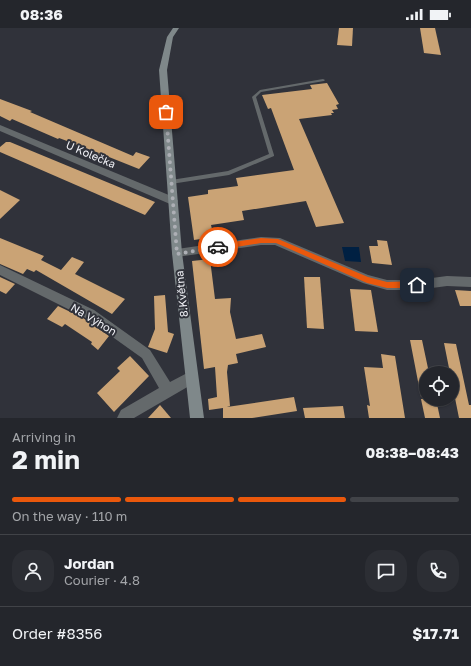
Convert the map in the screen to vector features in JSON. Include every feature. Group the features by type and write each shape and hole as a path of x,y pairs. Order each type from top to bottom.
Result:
{"main road":[{"name":"8.Května","path":"176,28 170,37 163,70 177,254 197,418"}],"street":[{"name":"U Kolečka","path":"0,128 173,201"},
{"path":"177,254 261,241 276,241 367,280 387,285 417,285 447,281 471,282"},
{"name":"Na Výhon","path":"0,270 90,314 146,354 168,391"},
{"path":"124,418 126,415 191,377"}],"lane":[{"path":"171,182 229,173 272,155 254,97 260,91 323,80"}],"water":[{"path":"342,247 359,247 361,262 345,261"}],"building":[{"path":"339,28 353,28 352,46 337,45"},
{"path":"420,28 435,28 441,55 424,53"},
{"path":"327,83 339,104 336,105 338,109 332,110 334,113 331,113 332,115 299,119 344,223 316,227 306,201 242,211 244,220 211,225 214,237 194,240 188,197 208,194 208,190 238,186 236,178 294,170 271,108 268,109 262,95 312,89 310,85"},
{"path":"0,99 32,111 30,112 133,156 136,152 150,157 139,169 109,157 107,159 97,155 99,153 59,138 58,139 12,119 10,121 0,116"},
{"path":"6,142 10,142 155,202 145,215 0,152 0,147"},
{"path":"0,190 20,200 0,219"},
{"path":"0,238 44,256 41,260 61,270 72,257 84,262 75,274 125,299 112,314 36,270 34,272 27,269 23,274 0,264"},
{"path":"377,240 387,241 392,265 372,263 369,246 378,246"},
{"path":"210,259 215,299 231,298 230,312 236,339 262,334 266,347 236,354 238,363 228,365 227,372 230,406 227,407 294,397 297,411 252,418 223,418 223,408 209,410 208,399 217,397 215,367 204,369 192,261"},
{"path":"0,277 15,284 6,294 0,291"},
{"path":"304,277 320,277 324,329 307,328"},
{"path":"350,289 371,290 378,332 355,331"},
{"path":"455,290 471,291 471,306 460,306"},
{"path":"165,295 168,332 174,334 167,353 148,347 155,329 154,296"},
{"path":"58,306 83,318 109,336 98,350 91,344 92,342 65,324 62,327 47,319"},
{"path":"410,340 422,340 428,366 419,366 419,387"},
{"path":"444,343 456,344 469,405 471,405 471,418 459,418 457,406 459,406 459,366 449,366"},
{"path":"381,354 395,356 405,418 369,418 367,405 370,406 364,367 383,368"},
{"path":"130,356 149,376 114,412 97,393 120,371 117,368"},
{"path":"160,405 171,418 148,418"},
{"path":"343,406 345,418 305,418 303,408"},
{"path":"422,406 437,406 440,418 425,418"}],"way so far":[{"path":"166,112 177,254 218,247"}],"route":[{"path":"218,247 261,241 276,241 367,280 387,285 417,285"}]}
